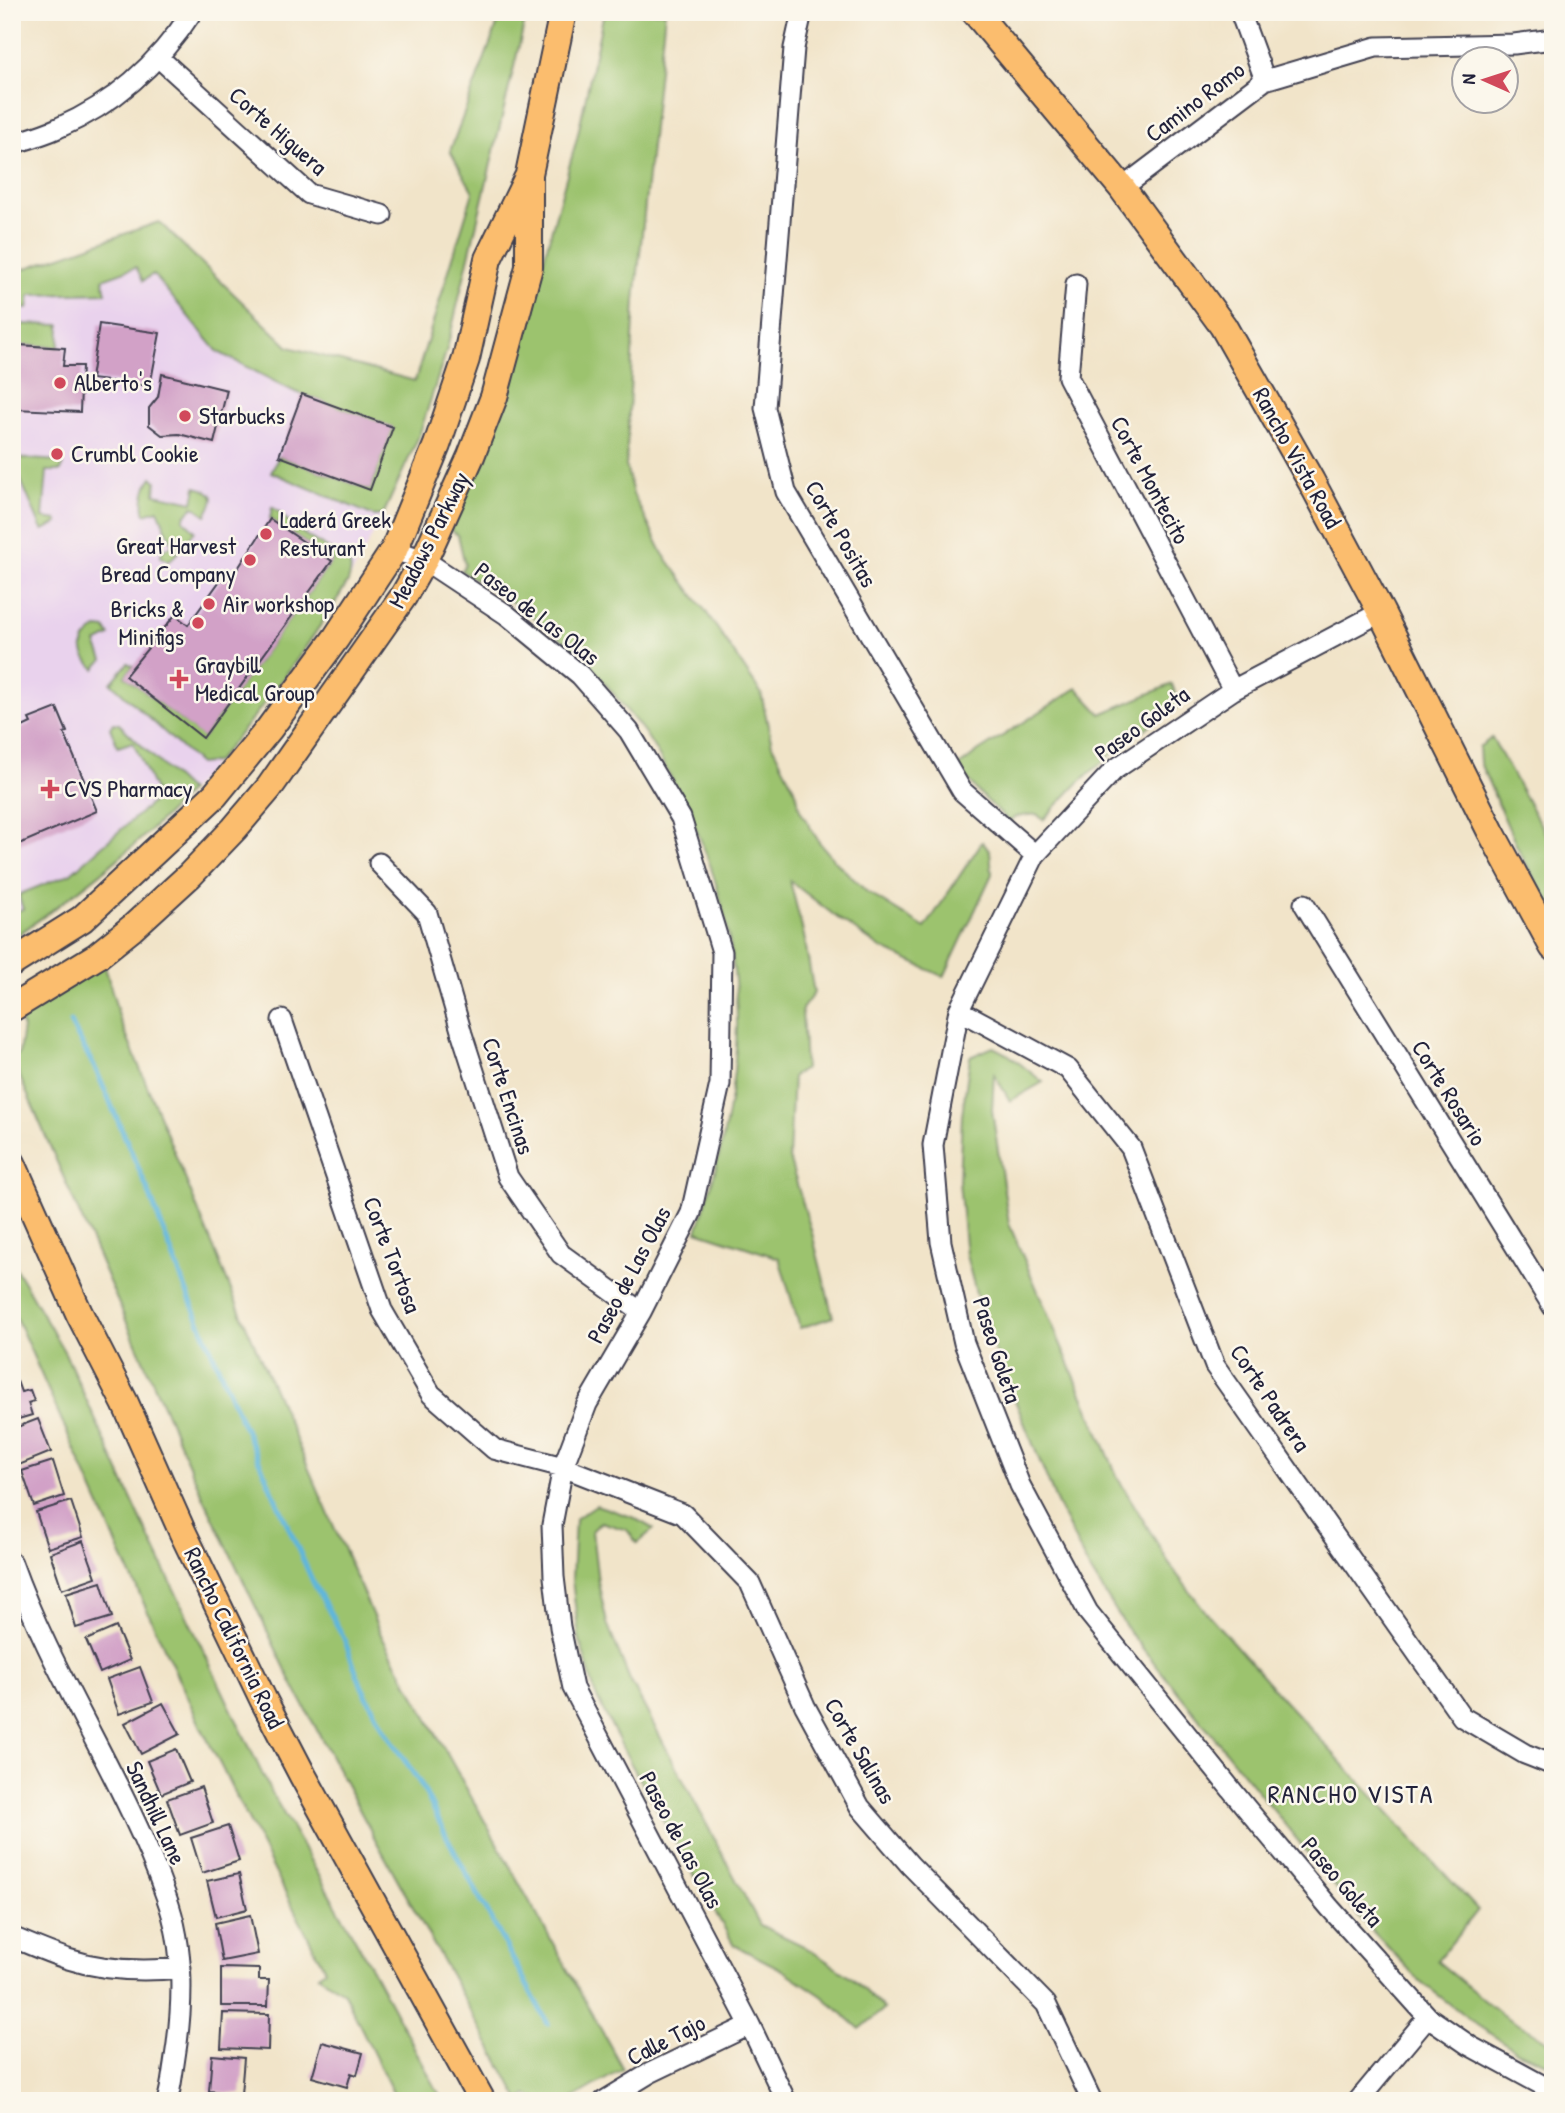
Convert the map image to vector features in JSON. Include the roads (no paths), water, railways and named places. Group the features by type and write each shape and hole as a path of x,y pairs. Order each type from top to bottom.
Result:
{"main road":[{"name":"Meadows Parkway","path":"12,1008 97,956 132,928 190,875 234,829 269,788 403,597 425,560 471,456 513,332 529,267 529,174 563,12"},
{"name":"Rancho Vista Road","path":"975,12 1122,188 1223,326 1381,612 1491,832 1553,947"},
{"name":"Meadows Parkway","path":"12,963 82,919 215,795 269,729 336,638 394,550 437,445 466,359 488,259 529,174"},
{"name":"Rancho California Road","path":"12,1163 79,1313 125,1404 182,1531 263,1699 482,2101"}],"street":[{"path":"12,145 59,128 108,101 135,81 158,57 192,12"},
{"name":"Corte Positas","path":"802,12 793,48 765,408 786,492 962,791 1035,855"},
{"path":"1240,12 1265,80"},
{"name":"Camino Romo","path":"1122,188 1265,80 1376,47 1514,44 1553,39"},
{"name":"Corte Higuera","path":"158,57 309,194 382,215"},
{"name":"Corte Montecito","path":"1076,284 1068,377 1233,690"},
{"name":"Paseo de Las Olas","path":"394,550 425,560 507,615 580,675 629,731 681,818 722,952 720,1084 691,1213 641,1312 587,1404 563,1467 552,1525 554,1577 560,1627 573,1688 750,2025 786,2101"},
{"name":"Paseo Goleta","path":"1381,612 1233,690 1114,770 1035,855 959,1010 933,1145 941,1242 964,1343 1020,1485 1088,1612 1330,1908 1428,2017 1470,2046 1553,2091"},
{"name":"Corte Encinas","path":"379,863 427,913 508,1177 561,1254 641,1312"},
{"name":"Corte Rosario","path":"1304,904 1553,1307"},
{"name":"Corte Padrera","path":"959,1010 1068,1069 1131,1148 1215,1366 1462,1717 1525,1754 1553,1765"},
{"name":"Corte Tortosa","path":"282,1020 382,1310 431,1394 494,1449 563,1467"},
{"name":"Corte Salinas","path":"563,1467 683,1514 750,1583 805,1706 860,1807 910,1865 1046,2004 1093,2101"},
{"name":"Sandhill Lane","path":"13,1569 44,1640 134,1818 167,1897 181,1968 180,2025 167,2101"},
{"path":"12,1937 67,1959 94,1966 128,1970 181,1968"},
{"path":"1358,2101 1428,2017"},
{"name":"Calle Tajo","path":"604,2101 650,2073 750,2025"}],"waterway":[{"path":"70,1022 96,1070 240,1418 313,1582 343,1636 362,1687 385,1731 422,1786 548,2024"}],"place":[{"name":"Alberto's","path":"60,383"},
{"name":"Starbucks","path":"185,416"},
{"name":"Crumbl Cookie","path":"57,454"},
{"name":"Laderá Greek Resturant","path":"266,534"},
{"name":"Great Harvest Bread Company","path":"250,560"},
{"name":"Air workshop","path":"209,604"},
{"name":"Bricks & Minifigs","path":"198,623"},
{"name":"Graybill Medical Group","path":"179,679"},
{"name":"CVS Pharmacy","path":"50,789"}],"district":[{"name":"RANCHO VISTA","path":"1351,1794"}]}
